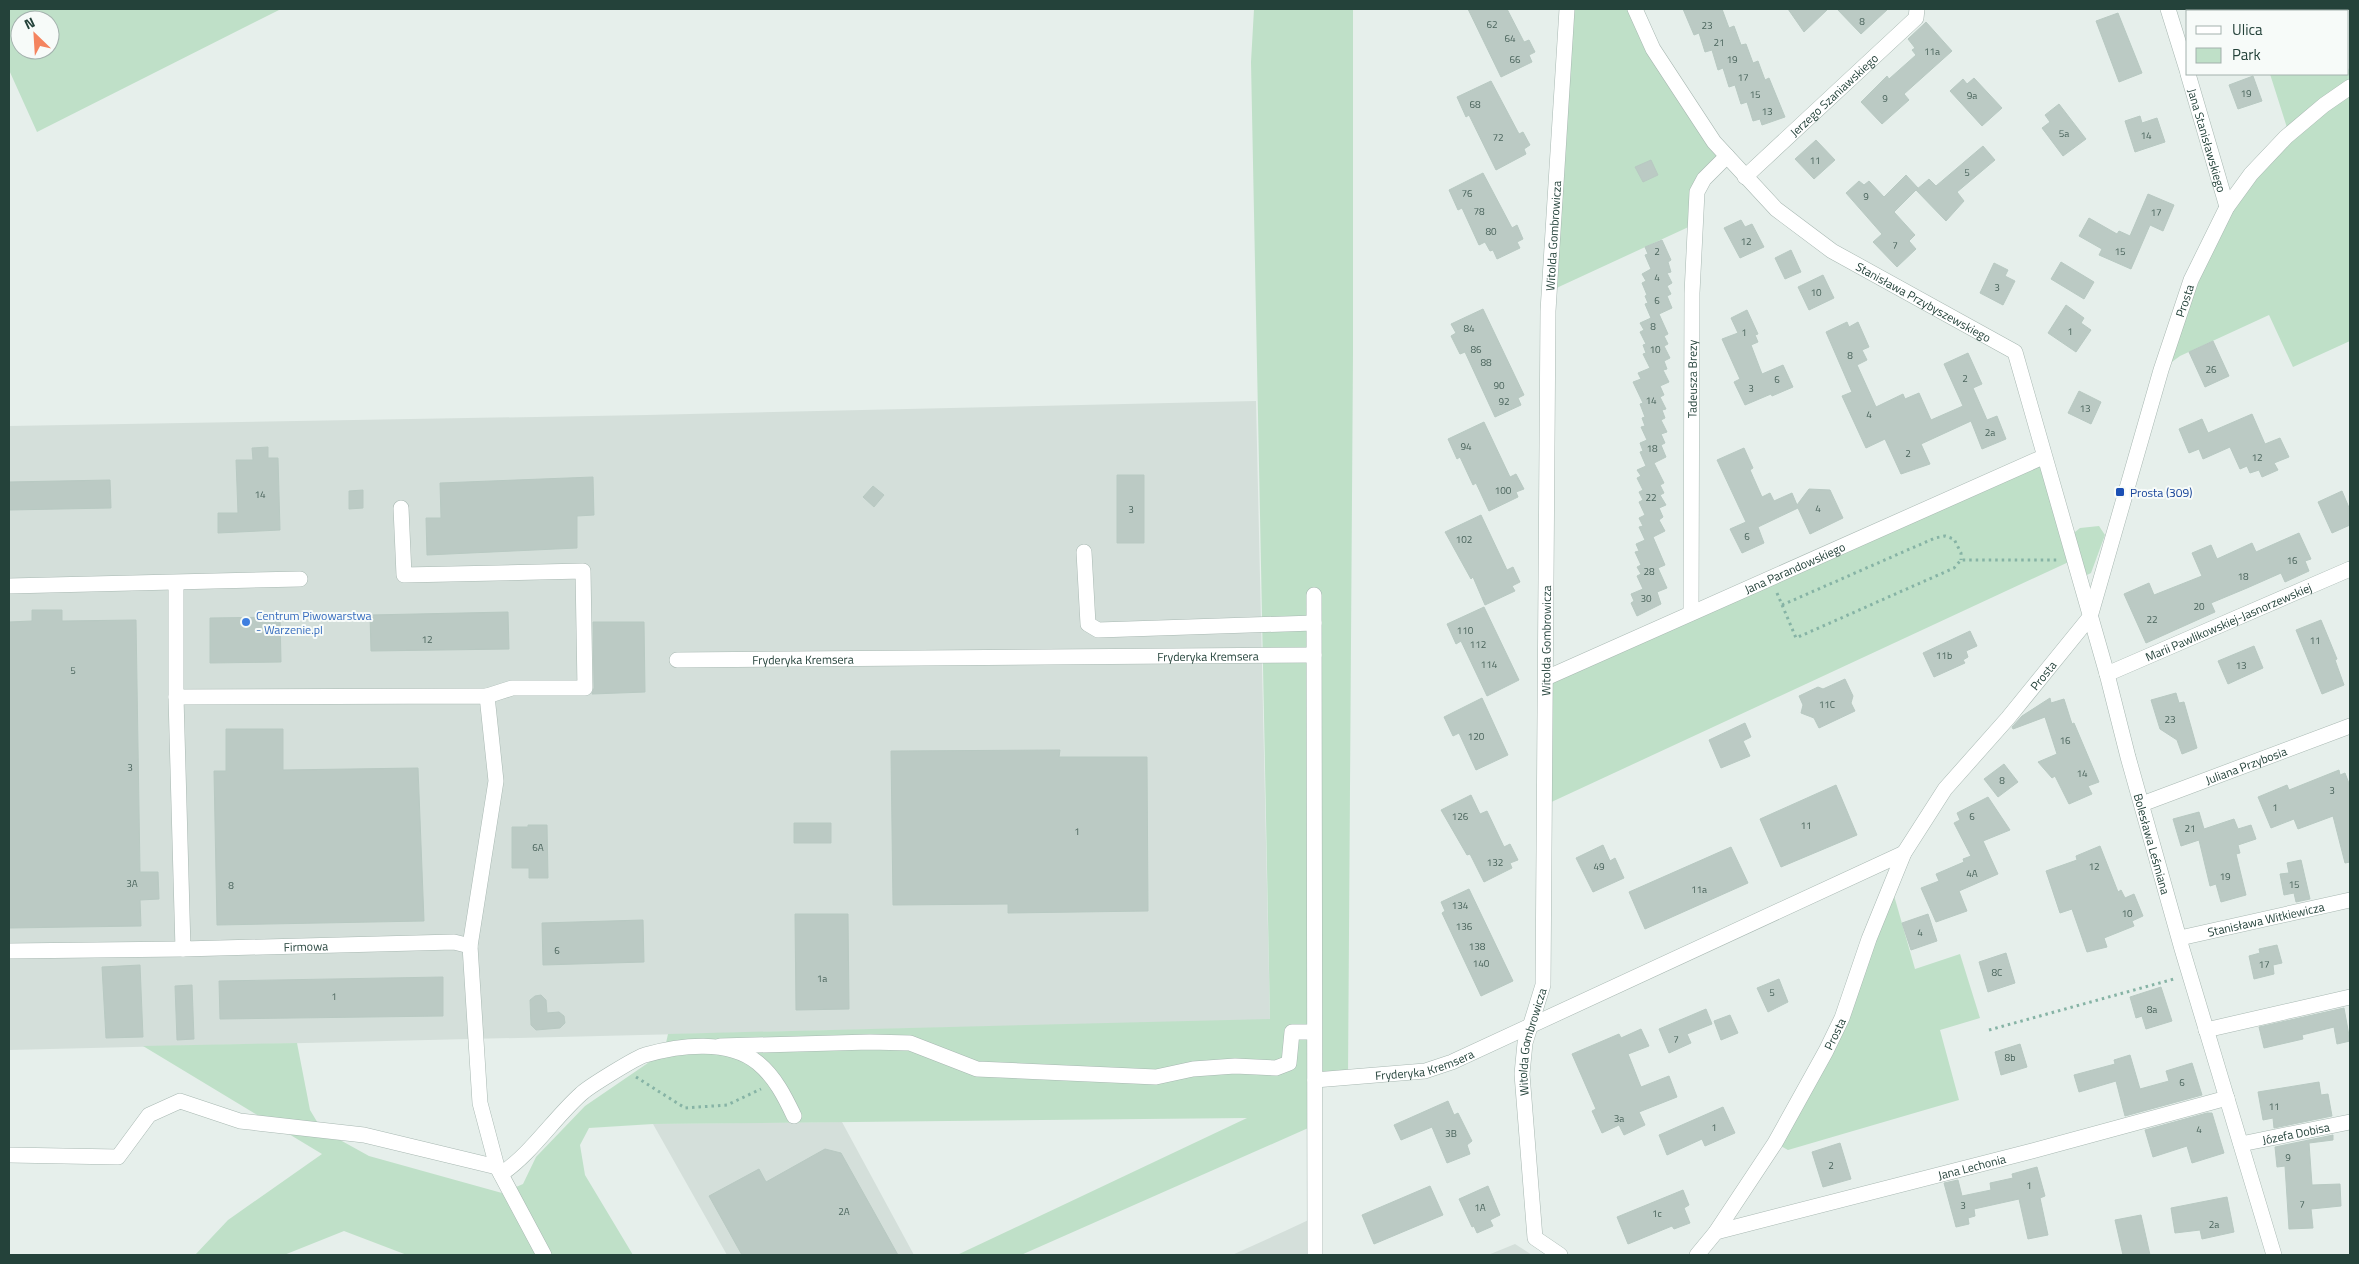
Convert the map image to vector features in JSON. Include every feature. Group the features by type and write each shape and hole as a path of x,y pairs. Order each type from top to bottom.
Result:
{"street":[{"name":"Witolda Gombrowicza","path":"1560,1255 1536,1238 1522,1074 1525,1043 1543,985 1548,311 1567,9"},
{"name":"Stanisława Przybyszewskiego","path":"1634,9 1653,49 1714,142 1744,177 1776,209 1832,251 2014,352 2102,657"},
{"name":"Jerzego Szaniawskiego","path":"1744,177 1916,18 1917,9"},
{"name":"Jana Stanisławskiego","path":"2168,9 2186,68"},
{"name":"Jana Stanisławskiego","path":"2188,75 2227,207"},
{"name":"Prosta","path":"1697,1255 1716,1232 1775,1143 1826,1051 1842,1018 1869,939 1904,853 1945,789 2008,718 2090,617 2164,361 2191,280 2227,207 2251,174 2286,137 2350,86"},
{"name":"Tadeusza Brezy","path":"1691,614 1692,293 1697,192 1704,179 1727,156"},
{"name":"Jana Parandowskiego","path":"1546,678 2043,457"},
{"path":"176,697 487,696 512,688 586,688 583,571 404,574 401,508"},
{"path":"1084,552 1088,624 1098,630 1314,623"},
{"name":"Marii Pawlikowskiej-Jasnorzewskiej","path":"2107,674 2350,569"},
{"path":"9,586 300,579"},
{"path":"176,583 176,697 183,949"},
{"path":"1314,594 1316,1255"},
{"name":"Fryderyka Kremsera","path":"677,660 1314,655"},
{"name":"Bolesława Leśmiana","path":"2102,657 2206,1030 2274,1255"},
{"path":"487,696 496,781 470,946 480,1103 499,1171 544,1255"},
{"name":"Juliana Przybosia","path":"2142,804 2350,726"},
{"name":"Fryderyka Kremsera","path":"1315,1080 1425,1071 1452,1062 1904,853"},
{"name":"Stanisława Witkiewicza","path":"2180,938 2350,900"},
{"name":"Firmowa","path":"9,951 183,949 454,942 470,946"},
{"path":"2206,1030 2350,997"},
{"path":"499,1171 582,1092 644,1055 688,1047 870,1042 910,1043 977,1069 1156,1077 1193,1069 1234,1066 1276,1068 1289,1063 1292,1032 1314,1032"},
{"path":"720,1046 740,1052 758,1063 783,1093 794,1116"},
{"name":"Jana Lechonia","path":"1716,1232 2032,1151 2227,1098"},
{"path":"9,1155 118,1157 149,1114 180,1101 240,1121 364,1135 499,1171"},
{"name":"Józefa Dobisa","path":"2241,1144 2350,1122"}],"path":[{"path":"1770,578 1796,638 1954,568 1961,560 1961,553 1954,539 1945,536 1936,538 1782,605"},
{"path":"1961,560 2073,560"},
{"path":"1989,1030 2190,974"},
{"path":"623,1068 685,1108 727,1105 775,1082"}],"shaded area":[{"path":"1256,401 1270,1020 9,1050 9,426 647,415"},
{"path":"842,1122 914,1255 727,1255 653,1124"},
{"path":"1315,1217 1315,1255 1232,1255 1285,1231"},
{"path":"1515,1244 1532,1255 1488,1255"}],"green space":[{"path":"9,9 281,9 37,132 9,70"},
{"path":"1254,9 1353,9 1353,353 1348,1077 1315,1080 1315,1125 1021,1255 957,1255 1247,1118 653,1124 589,1128 580,1145 585,1175 633,1255 407,1255 344,1231 284,1255 195,1255 228,1220 322,1154 143,1046 297,1043 310,1110 322,1130 369,1156 502,1193 523,1184 536,1157 585,1106 664,1052 668,1034 1270,1019 1251,62"},
{"path":"1567,9 1635,9 1727,156 1704,179 1695,224 1550,291"},
{"path":"2313,9 2314,10 2250,10"},
{"path":"2349,70 2350,341 2293,367 2269,315 2180,356 2161,370 2227,207 2289,134 2270,75 2349,75"},
{"path":"2043,457 2073,560 1545,805 1546,678"},
{"path":"2099,526 2105,535 2091,573 2087,575 2074,541 2075,532 2080,528"},
{"path":"1891,885 1915,969 1960,954 1980,1018 1940,1030 1959,1100 1788,1150 1775,1143 1826,1051"}],"building":[{"path":"1468,9 1507,9 1524,42 1529,40 1535,52 1529,55 1532,62 1501,77"},
{"path":"1683,9 1722,9 1729,28 1734,26 1741,45 1746,44 1753,63 1758,61 1765,80 1769,78 1785,117 1762,125 1760,119 1753,121 1747,102 1741,104 1735,85 1729,87 1723,68 1718,70 1712,50 1705,52 1699,33 1694,35"},
{"path":"1788,9 1828,9 1804,32"},
{"path":"1837,9 1888,9 1861,34"},
{"path":"2118,13 2142,73 2119,82 2096,21"},
{"path":"1926,22 1952,51 1904,94 1909,100 1882,124 1861,102 1887,76 1889,79 1916,55 1912,50 1915,48 1908,39"},
{"path":"2253,76 2262,101 2238,109 2229,85"},
{"path":"1974,78 2002,108 1982,126 1950,91 1963,79 1967,84"},
{"path":"1491,81 1519,134 1523,132 1530,145 1524,149 1526,154 1496,170 1469,115 1466,117 1457,97"},
{"path":"2059,104 2086,139 2063,156 2042,128 2050,122 2045,115"},
{"path":"2140,116 2142,123 2157,118 2165,142 2135,152 2125,121"},
{"path":"1816,140 1835,160 1814,179 1795,159"},
{"path":"1983,146 1995,160 1957,192 1964,201 1946,221 1916,190 1929,179 1936,186"},
{"path":"1651,160 1658,175 1643,182 1635,167"},
{"path":"1483,173 1512,228 1517,225 1523,239 1517,242 1520,248 1497,259 1493,250 1490,251 1485,242 1479,245 1462,208 1458,210 1449,190"},
{"path":"1906,175 1918,188 1894,212 1915,235 1909,241 1916,249 1897,267 1873,242 1882,234 1846,193 1859,181 1864,185 1869,181 1884,197"},
{"path":"2148,194 2174,205 2163,231 2150,225 2131,269 2099,255 2102,249 2079,236 2089,218 2117,234 2119,231 2130,236"},
{"path":"1741,220 1745,227 1752,224 1764,247 1740,258 1724,228"},
{"path":"1662,240 1671,260 1668,262 1671,272 1667,273 1672,283 1667,286 1671,294 1667,296 1672,308 1659,314 1668,334 1664,336 1668,344 1664,346 1670,358 1664,361 1667,369 1663,370 1669,382 1660,386 1664,395 1660,397 1666,409 1662,410 1665,418 1661,420 1667,432 1661,434 1665,443 1661,445 1666,457 1654,463 1664,483 1660,485 1664,493 1660,495 1666,505 1659,508 1663,517 1659,520 1665,531 1653,537 1665,565 1658,568 1667,588 1657,592 1661,604 1637,616 1631,603 1634,601 1631,594 1643,589 1637,576 1641,574 1637,567 1641,565 1635,552 1639,551 1636,544 1645,540 1639,527 1643,526 1639,518 1645,515 1639,502 1643,500 1639,492 1643,490 1637,478 1641,476 1637,470 1646,466 1640,452 1643,451 1640,443 1647,440 1641,427 1645,426 1642,418 1645,417 1640,404 1643,403 1633,382 1641,379 1638,373 1650,368 1643,354 1646,353 1643,345 1646,344 1640,332 1644,330 1640,323 1651,318 1645,304 1648,303 1645,296 1647,295 1642,283 1646,281 1642,274 1651,269 1645,255 1648,254 1645,247"},
{"path":"1791,250 1801,272 1785,279 1775,258"},
{"path":"2061,262 2094,282 2084,299 2051,279"},
{"path":"1994,263 2008,270 2005,276 2015,281 2003,305 1980,293"},
{"path":"1823,275 1834,298 1809,310 1798,287"},
{"path":"2066,305 2084,318 2081,323 2091,330 2076,352 2048,333"},
{"path":"1483,309 1524,395 1518,398 1521,405 1495,417 1465,352 1460,354 1451,336 1456,333 1451,324"},
{"path":"1747,310 1758,334 1755,335 1758,342 1751,345 1762,374 1783,365 1793,387 1745,405 1734,382 1740,379 1722,339 1738,333 1731,318"},
{"path":"1847,322 1849,327 1858,322 1869,347 1862,350 1867,360 1857,365 1876,407 1903,394 1905,399 1919,393 1931,420 1963,406 1944,364 1968,353 1982,384 1973,388 1987,420 1997,416 2006,439 1982,449 1971,421 1921,444 1930,464 1901,474 1885,439 1866,448 1842,396 1852,392 1826,332"},
{"path":"2213,341 2229,376 2205,387 2189,352"},
{"path":"2079,391 2101,402 2091,424 2068,413"},
{"path":"2252,414 2265,444 2280,438 2289,457 2274,463 2278,470 2262,477 2259,470 2250,473 2247,466 2240,469 2230,447 2203,459 2199,449 2189,453 2179,429 2202,419 2208,433"},
{"path":"1484,422 1510,477 1516,474 1524,489 1516,492 1518,497 1489,511 1476,483 1473,485 1460,457 1457,459 1448,439"},
{"path":"268,447 268,458 278,458 280,530 218,533 218,513 238,513 236,460 253,460 252,448"},
{"path":"1744,448 1753,468 1750,470 1762,497 1770,493 1774,501 1792,493 1797,505 1809,489 1830,490 1843,518 1810,534 1798,508 1758,527 1764,543 1742,553 1730,529 1746,522 1717,460"},
{"path":"1117,475 1144,475 1144,543 1117,543"},
{"path":"593,477 594,515 577,516 577,548 427,555 426,518 441,518 440,483"},
{"path":"110,480 111,508 9,510 9,482"},
{"path":"873,486 884,495 874,507 863,497"},
{"path":"363,490 363,508 349,509 349,491"},
{"path":"2342,491 2350,510 2350,525 2332,533 2318,502"},
{"path":"1481,515 1507,570 1513,567 1520,582 1512,586 1515,591 1485,605 1473,577 1471,579 1445,532"},
{"path":"2299,533 2311,559 2305,561 2309,571 2285,582 2281,573 2211,603 2215,612 2146,643 2124,594 2149,583 2154,595 2202,576 2192,553 2211,545 2217,559 2252,543 2256,552"},
{"path":"1484,607 1519,680 1487,696 1461,641 1456,644 1447,624"},
{"path":"32,610 62,610 62,621 136,620 140,872 158,872 159,899 140,900 141,926 9,928 9,622 32,621"},
{"path":"508,612 509,649 371,651 370,615"},
{"path":"280,617 281,662 210,663 210,618"},
{"path":"2321,620 2337,659 2335,660 2344,685 2322,694 2296,630"},
{"path":"593,622 644,622 645,692 592,694 594,688"},
{"path":"1970,631 1977,646 1966,651 1968,657 1963,660 1965,663 1934,677 1923,653"},
{"path":"2254,646 2263,668 2228,684 2218,661"},
{"path":"1845,679 1853,696 1851,703 1855,711 1819,728 1814,718 1801,713 1803,705 1799,696 1818,687 1823,689"},
{"path":"2176,693 2179,703 2184,702 2197,748 2182,754 2177,740 2160,729 2151,700"},
{"path":"1482,698 1508,755 1476,770 1459,733 1453,736 1444,717"},
{"path":"2050,698 2051,703 2064,699 2072,724 2074,723 2099,782 2088,786 2092,794 2069,804 2055,776 2052,778 2038,762 2057,754 2045,717 2013,729 2012,727 2022,716"},
{"path":"1745,723 1751,737 1743,741 1750,756 1721,768 1709,740"},
{"path":"226,729 283,729 283,770 418,768 424,921 217,925 214,771 226,771"},
{"path":"1060,750 1059,757 1147,757 1148,911 1008,913 1008,904 893,905 891,751"},
{"path":"2004,764 2018,782 1998,797 1984,779"},
{"path":"2339,770 2340,775 2345,773 2350,786 2350,862 2345,863 2333,816 2298,829 2294,819 2271,828 2258,797 2287,785 2289,790"},
{"path":"1836,785 1857,835 1781,867 1760,819"},
{"path":"1471,795 1480,814 1487,811 1504,847 1510,844 1518,860 1510,863 1512,868 1484,882 1470,854 1467,855 1441,810"},
{"path":"1988,797 2010,830 1983,841 1998,874 1959,891 1967,911 1936,922 1921,888 1939,881 1936,874 1964,862 1963,859 1971,856 1954,823 1960,820 1957,813"},
{"path":"2199,812 2204,829 2234,819 2238,829 2251,825 2256,839 2238,845 2240,853 2236,854 2246,895 2221,902 2216,884 2210,886 2199,840 2181,846 2173,819"},
{"path":"794,823 831,823 831,843 794,843"},
{"path":"528,825 547,825 548,878 529,878 529,868 512,868 512,827 528,827"},
{"path":"1603,845 1610,861 1615,858 1624,878 1593,892 1576,858"},
{"path":"2100,846 2118,892 2121,890 2125,898 2134,894 2143,916 2132,921 2134,926 2104,938 2107,947 2087,952 2072,909 2060,913 2046,871 2077,860 2076,856"},
{"path":"1731,847 1748,883 1645,929 1629,892"},
{"path":"2301,860 2310,899 2296,902 2294,893 2284,895 2280,874 2289,873 2287,863"},
{"path":"1469,889 1513,981 1481,996 1442,913 1445,911 1441,902"},
{"path":"795,914 848,914 849,1009 796,1010"},
{"path":"1928,914 1937,941 1911,950 1902,923"},
{"path":"643,920 644,962 543,965 542,923"},
{"path":"2277,945 2282,963 2273,965 2274,974 2254,979 2249,956 2260,953 2259,949"},
{"path":"2006,953 2015,983 1988,992 1979,962"},
{"path":"140,965 143,1037 106,1038 102,967"},
{"path":"443,977 443,1016 220,1019 219,981"},
{"path":"1779,979 1788,1002 1768,1012 1757,988"},
{"path":"192,985 194,1039 177,1040 175,986"},
{"path":"2161,987 2172,1021 2146,1029 2142,1016 2136,1018 2130,997"},
{"path":"541,995 546,1000 547,1013 559,1012 564,1016 565,1023 560,1028 536,1030 531,1025 530,1000 535,996"},
{"path":"2344,1008 2350,1041 2337,1044 2334,1027 2302,1035 2303,1039 2264,1048 2259,1027"},
{"path":"1706,1009 1712,1024 1687,1034 1691,1043 1669,1053 1659,1029"},
{"path":"1730,1015 1738,1033 1721,1040 1714,1021"},
{"path":"1641,1029 1649,1046 1628,1054 1641,1087 1669,1076 1677,1097 1639,1112 1645,1125 1624,1135 1619,1125 1602,1133 1592,1111 1596,1109 1572,1054 1619,1034 1621,1038"},
{"path":"2020,1044 2027,1067 2001,1075 1995,1052"},
{"path":"2130,1055 2140,1089 2169,1081 2166,1071 2192,1063 2202,1095 2125,1116 2116,1081 2079,1092 2074,1075 2115,1064 2114,1060"},
{"path":"2319,1082 2321,1095 2328,1094 2332,1116 2274,1128 2273,1118 2263,1120 2258,1092"},
{"path":"1448,1101 1454,1115 1458,1113 1472,1141 1467,1145 1470,1154 1447,1163 1432,1127 1401,1140 1394,1125"},
{"path":"1723,1107 1735,1133 1705,1146 1702,1139 1667,1155 1659,1135"},
{"path":"2212,1113 2224,1153 2192,1163 2187,1146 2153,1157 2145,1130"},
{"path":"2333,1135 2333,1140 2309,1143 2312,1185 2340,1184 2341,1206 2311,1209 2313,1228 2289,1229 2285,1166 2277,1167 2275,1147"},
{"path":"1840,1143 1851,1179 1823,1187 1812,1152"},
{"path":"825,1149 841,1153 898,1255 742,1255 709,1196 759,1169 766,1182"},
{"path":"2037,1167 2045,1196 2040,1198 2048,1235 2028,1239 2019,1199 1974,1209 1975,1216 1968,1218 1969,1224 1956,1227 1944,1183 1958,1180 1962,1196 1991,1190 1990,1183 2013,1178 2012,1174"},
{"path":"1430,1186 1443,1215 1374,1244 1362,1215"},
{"path":"1488,1186 1500,1215 1490,1220 1493,1226 1477,1233 1474,1226 1472,1227 1459,1199"},
{"path":"1683,1190 1689,1205 1684,1208 1690,1223 1674,1229 1672,1226 1628,1244 1617,1217"},
{"path":"2227,1197 2234,1232 2202,1239 2200,1230 2175,1233 2171,1208"},
{"path":"2141,1215 2150,1255 2123,1255 2115,1220"}],"place":[{"name":"Prosta (309)","path":"2120,492"},
{"name":"Centrum Piwowarstwa - Warzenie.pl","path":"246,622"}]}
